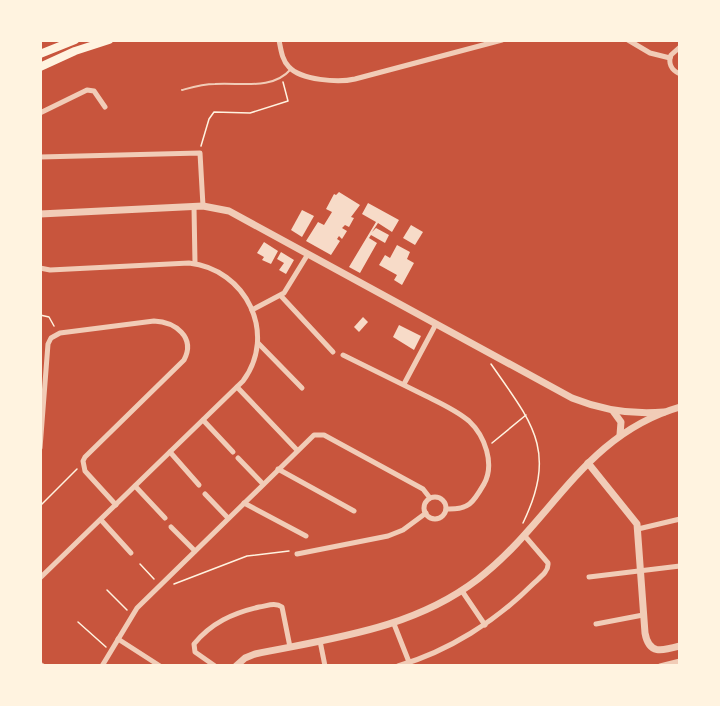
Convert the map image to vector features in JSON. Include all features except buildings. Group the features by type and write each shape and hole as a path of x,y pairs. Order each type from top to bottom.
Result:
{"main road":[{"path":"40,54 75,40"},
{"path":"40,67 75,51 109,40"}],"street":[{"path":"279,40 285,61 291,69 300,74 322,79 349,81 502,40"},
{"path":"628,40 650,53 670,58"},
{"path":"680,47 673,51 670,58 673,69 680,74"},
{"path":"40,113 87,90 94,91 105,107"},
{"path":"40,157 200,153 203,206"},
{"path":"40,214 203,206 229,211 561,393 583,403 613,411 664,412"},
{"path":"194,207 195,263"},
{"path":"252,310 281,296 289,287 308,254"},
{"path":"40,268 50,270 195,263 216,270 240,291 252,310 257,326 258,343 253,365 237,387 116,505 42,573"},
{"path":"281,296 333,352"},
{"path":"40,448 48,344 51,338 57,334 160,321 176,327 187,341 188,350 184,360 85,457 82,464 85,471 116,505"},
{"path":"404,384 436,324"},
{"path":"258,343 302,388"},
{"path":"343,355 451,409 468,420 478,432 489,466 483,486 468,506 461,509 446,509"},
{"path":"237,387 297,450"},
{"path":"236,666 250,655 394,624 432,608 462,591 495,565 522,533 603,448 641,422 680,407"},
{"path":"613,411 621,422 619,436"},
{"path":"203,420 233,452"},
{"path":"102,666 132,614 314,435 321,434 423,489 430,498"},
{"path":"170,453 199,484"},
{"path":"238,458 263,484"},
{"path":"588,463 635,520 638,530 643,615 647,642 656,650 680,646"},
{"path":"278,469 354,511"},
{"path":"135,486 165,518"},
{"path":"205,494 228,518"},
{"path":"438,497 443,500 446,509 442,516 429,517 425,505 430,498 438,497"},
{"path":"244,503 306,536"},
{"path":"297,554 388,536 403,530 426,513"},
{"path":"638,530 680,519"},
{"path":"100,520 131,553"},
{"path":"171,527 195,551"},
{"path":"398,666 450,644 484,625 516,600 549,567 547,560 522,533"},
{"path":"589,577 680,566"},
{"path":"462,591 484,625"},
{"path":"215,666 195,652 194,644 205,631 217,623 250,609 274,604 282,607 290,647"},
{"path":"596,624 643,615"},
{"path":"394,624 409,662"},
{"path":"118,639 160,666"},
{"path":"320,641 325,666"},
{"path":"660,666 680,661"}],"lane":[{"path":"182,90 208,84 265,83 282,78 291,69"}],"path":[{"path":"201,139 209,118 214,112 250,113 288,100 282,78"},
{"path":"40,315 51,319 57,334"},
{"path":"480,349 526,415 538,443 540,469 535,494 522,533"},
{"path":"485,449 526,415"},
{"path":"40,506 82,464"},
{"path":"140,564 160,585 182,581 247,556 286,550 297,554"},
{"path":"107,590 132,614"},
{"path":"78,622 111,651"}]}
